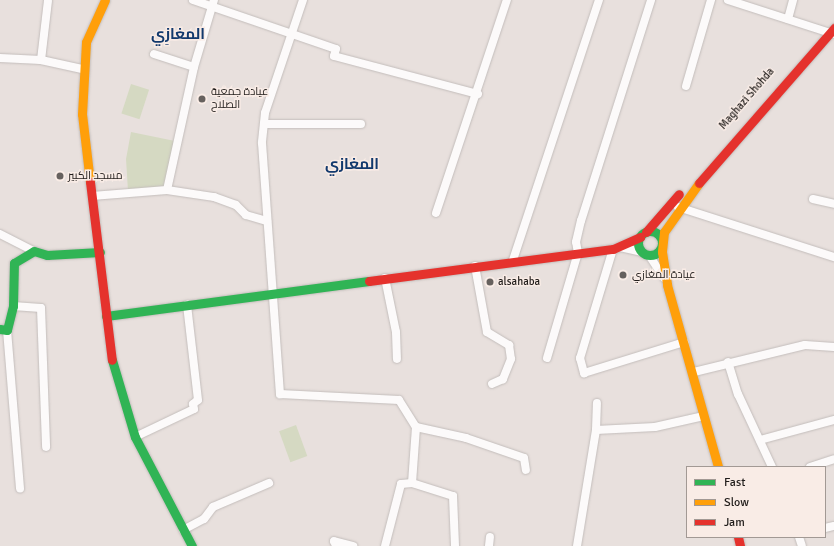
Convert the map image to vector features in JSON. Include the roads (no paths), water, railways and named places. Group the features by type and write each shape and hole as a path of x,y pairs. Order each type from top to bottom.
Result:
{"street":[{"path":"41,60 48,0"},
{"path":"105,0 86,42 82,69 82,114 100,252 106,316 116,384 135,437 182,530 192,546"},
{"path":"193,0 212,9 291,36 336,49 334,56 478,94"},
{"path":"167,190 194,67 214,0"},
{"path":"303,0 264,124 267,221 280,394 399,400 416,427 412,483"},
{"path":"436,214 478,94 507,0"},
{"path":"513,260 599,0"},
{"path":"547,358 578,252 576,242 581,221 651,0"},
{"path":"686,86 711,0"},
{"path":"728,0 830,31"},
{"path":"788,19 793,0"},
{"name":"Maghazi Shohda","path":"680,202 830,31 834,17"},
{"path":"154,54 194,67"},
{"path":"0,58 41,60 82,69"},
{"path":"264,124 360,124"},
{"path":"92,196 167,190 214,197 236,205 246,215 267,221"},
{"path":"813,199 834,204"},
{"path":"680,202 643,235 617,248 580,358 584,373 684,342"},
{"path":"106,316 578,252 617,248 645,253 659,251 668,222 680,202"},
{"path":"680,202 834,257"},
{"path":"643,235 656,233 662,244 667,285 694,372 718,466"},
{"path":"0,234 47,255 100,252"},
{"path":"643,235 645,253 667,285"},
{"path":"20,488 4,330 13,306 14,263 34,250"},
{"path":"475,266 487,332 509,345 511,359 503,379 492,384"},
{"path":"385,278 396,332 397,359"},
{"path":"135,437 194,409 193,404 198,400 187,305"},
{"path":"13,306 42,308 46,447"},
{"path":"694,372 728,362 805,345 834,347"},
{"path":"728,362 772,466"},
{"path":"577,546 596,430 597,403"},
{"path":"596,430 655,427 704,416"},
{"path":"760,440 834,420"},
{"path":"416,427 466,438 524,458 526,470"},
{"path":"813,466 834,459"},
{"path":"182,530 204,519 213,507 269,483"},
{"path":"385,546 401,484 412,483 453,496 456,546"},
{"path":"489,546 490,537"},
{"path":"336,546 334,541 353,546"}],"place":[{"name":"عيادة جمعية الصلاح","path":"202,99"},
{"name":"مسجد الكبير","path":"60,176"},
{"name":"عيادة المغازي","path":"623,275"},
{"name":"alsahaba","path":"490,282"}],"district":[{"name":"المغازِي","path":"178,35"},
{"name":"المغازي","path":"352,165"}]}
